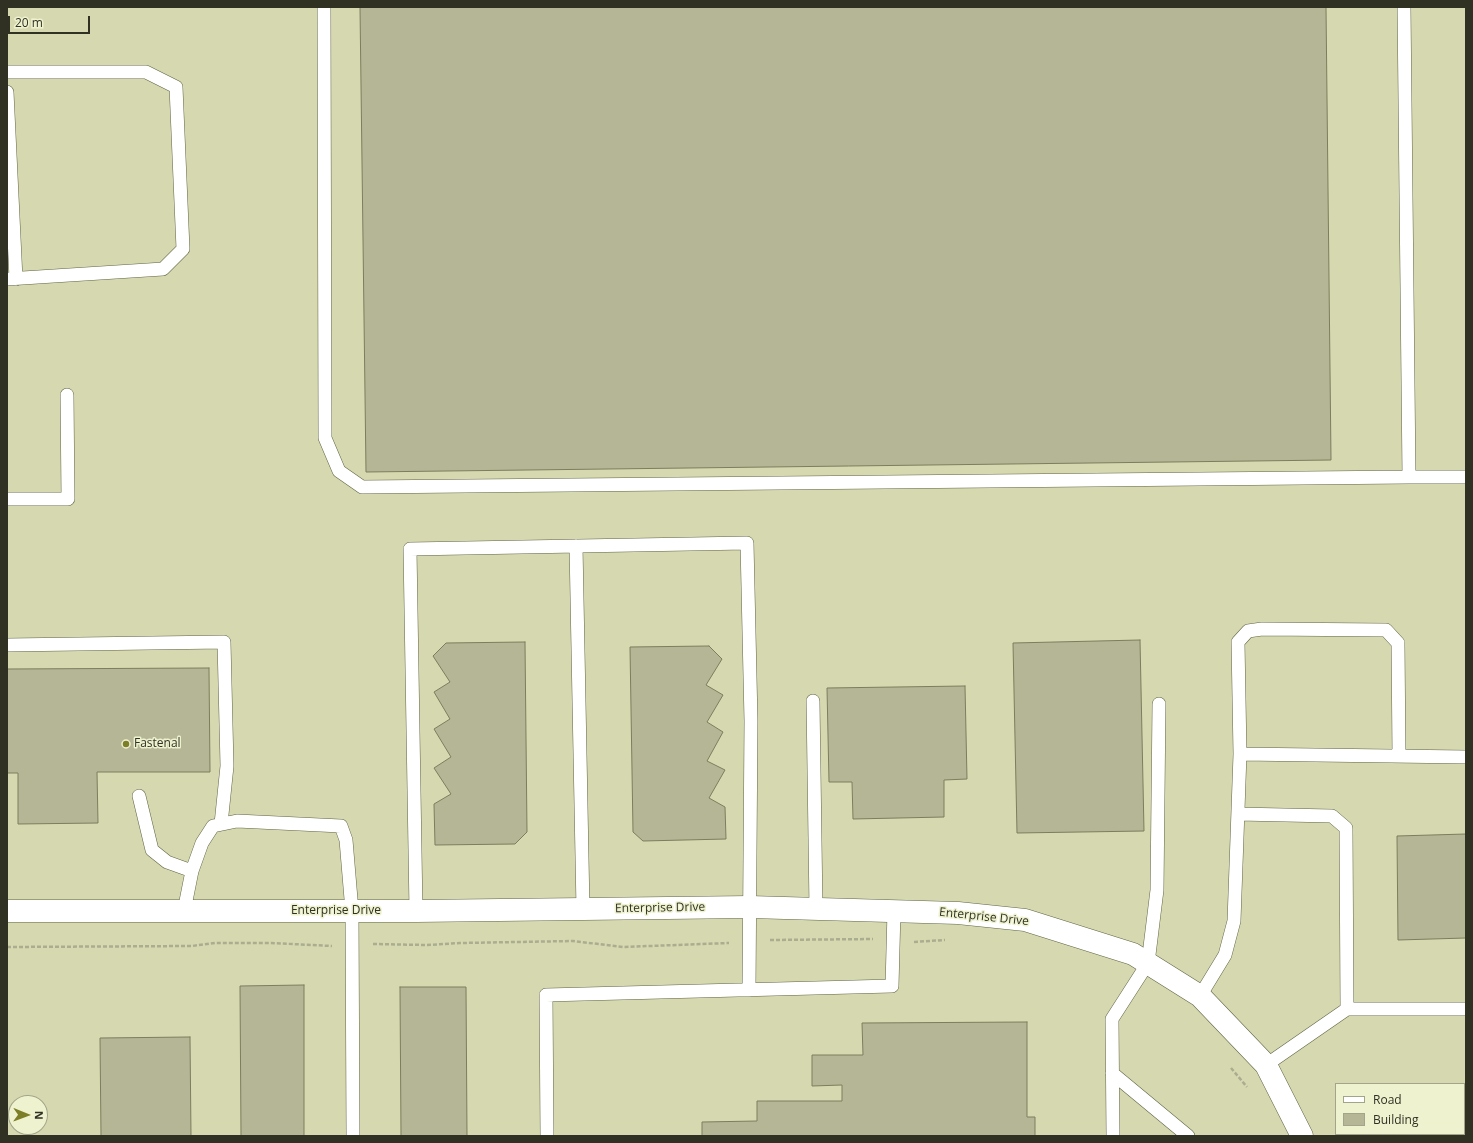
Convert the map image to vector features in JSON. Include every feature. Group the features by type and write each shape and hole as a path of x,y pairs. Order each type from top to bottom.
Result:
{"street":[{"name":"Enterprise Drive","path":"7,911 352,911 750,907 958,913 1025,920 1133,954 1200,996 1266,1065 1302,1136"}],"lane":[{"path":"324,7 325,438 339,471 362,486 1466,477"},
{"path":"1404,7 1409,477"},
{"path":"7,72 146,72 176,87 183,249 163,269 12,279 7,92"},
{"path":"7,499 68,499 67,395"},
{"path":"416,910 410,550 747,543 751,721 749,990"},
{"path":"576,546 583,909"},
{"path":"1200,996 1225,955 1234,921 1240,754 1238,642 1248,631 1262,629 1386,630 1398,642 1399,756"},
{"path":"7,645 224,642 227,766 221,824"},
{"path":"813,701 816,909"},
{"path":"1113,1136 1112,1019 1148,963 1157,890 1159,704"},
{"path":"1240,754 1466,757"},
{"path":"139,796 152,850 167,862 192,871"},
{"path":"1238,814 1332,816 1346,828 1347,1009"},
{"path":"184,911 192,871 202,843 213,826 237,821 341,826 346,840 352,911 354,1136"},
{"path":"547,1136 546,995 892,986 894,911"},
{"path":"1266,1065 1347,1009 1466,1009"},
{"path":"1112,1073 1188,1136"}],"path":[{"path":"7,947 192,946 215,943 271,943 352,947 381,943 427,945 460,942 573,941 623,947 869,938 915,942 952,939"},
{"path":"1230,1066 1249,1090"}],"shaded area":[{"path":"7,7 1466,7 1466,1136 7,1136"}],"building":[{"path":"360,7 1326,7 1331,460 366,472"},
{"path":"1140,640 1144,831 1017,833 1013,643"},
{"path":"525,642 527,832 515,844 435,845 434,804 451,794 434,768 451,757 434,729 450,719 434,692 450,682 433,656 446,643"},
{"path":"709,646 722,659 706,685 723,695 707,722 723,732 707,761 725,770 709,798 725,807 726,839 643,841 633,832 630,647"},
{"path":"209,668 210,772 97,772 98,823 18,824 18,773 7,773 7,669"},
{"path":"965,686 967,779 944,780 944,817 853,819 852,782 829,782 827,688"},
{"path":"1466,834 1466,938 1398,940 1397,836"},
{"path":"304,985 304,1136 241,1136 240,986"},
{"path":"400,987 466,987 467,1136 401,1136"},
{"path":"1027,1022 1027,1117 1035,1117 1035,1136 702,1136 702,1122 757,1121 757,1101 842,1101 842,1085 812,1086 812,1055 863,1055 862,1023"},
{"path":"190,1037 191,1136 101,1136 100,1038"}],"place":[{"name":"Fastenal","path":"126,744"}]}
